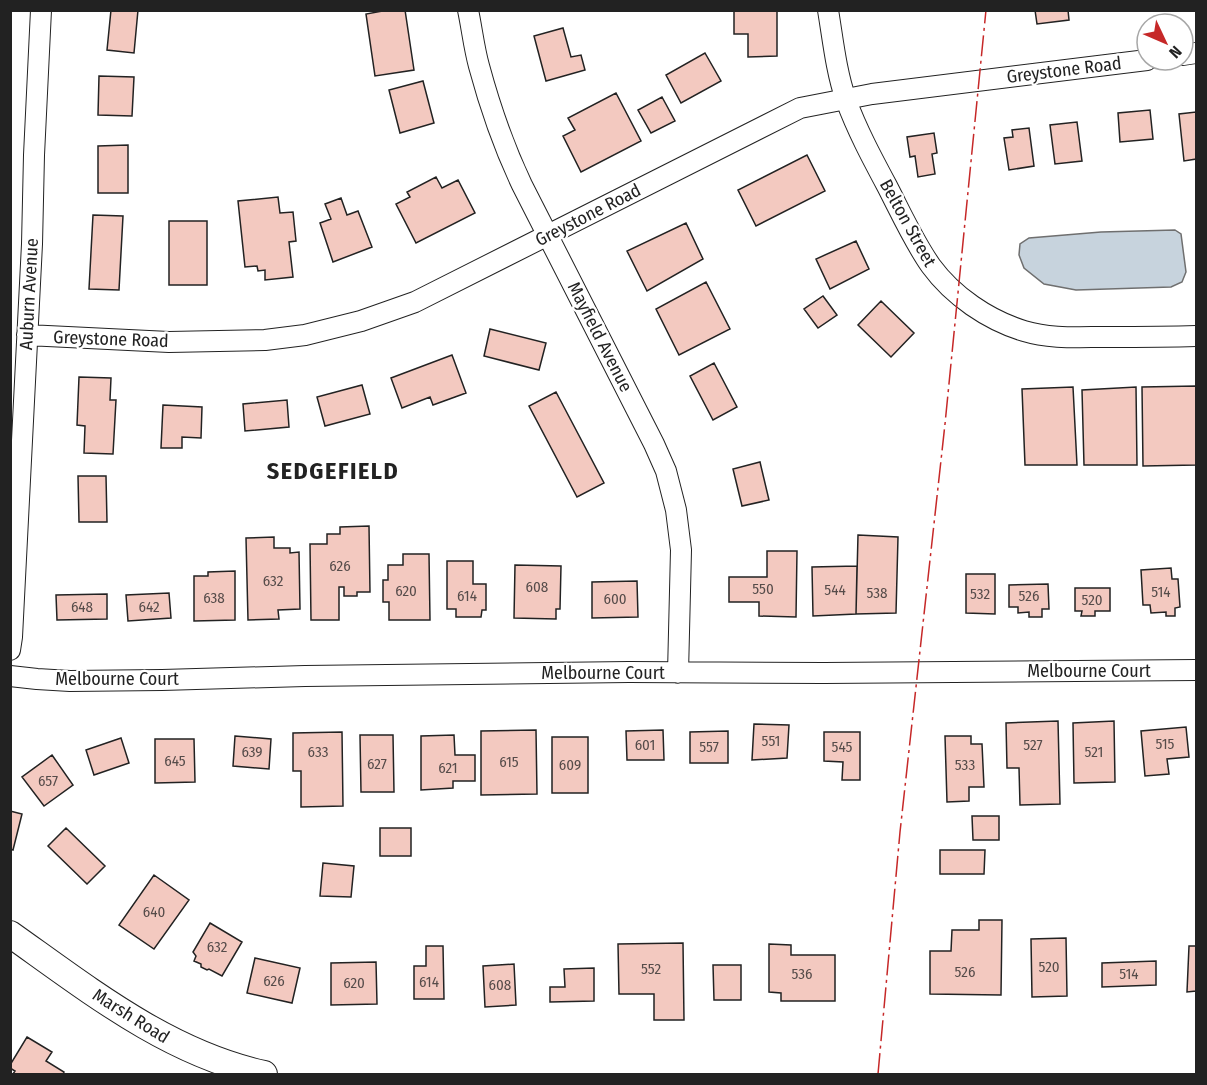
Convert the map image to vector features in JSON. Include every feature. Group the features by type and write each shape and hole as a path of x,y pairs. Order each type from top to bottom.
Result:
{"street":[{"name":"Auburn Avenue","path":"10,650 41,10"},
{"name":"Mayfield Avenue","path":"468,10 479,65 497,126 522,185 666,471 676,510 681,550 678,673"},
{"name":"Belton Street","path":"828,10 838,68 857,130 927,259 942,279 973,306 1025,332 1058,337 1197,336"},
{"name":"Greystone Road","path":"27,335 169,342 265,340 305,335 361,321 415,302 800,108 846,98 1135,62"},
{"name":"Melbourne Court","path":"10,676 70,681 305,676 1197,670"},
{"name":"Marsh Road","path":"10,934 156,1033 208,1057 264,1074"}],"shaded area":[{"path":"1175,230 1181,234 1186,272 1182,282 1171,287 1076,290 1044,284 1024,268 1019,255 1020,244 1029,238 1101,232"}],"building":[{"path":"111,10 138,10 134,53 107,50"},
{"path":"405,10 414,70 375,76 366,14"},
{"path":"734,10 777,10 777,56 748,57 748,34 734,34"},
{"path":"1035,10 1068,10 1069,20 1037,24"},
{"path":"563,28 571,57 581,55 585,70 546,81 534,36"},
{"path":"705,53 721,81 681,103 666,75"},
{"path":"99,76 134,77 132,116 98,115"},
{"path":"423,81 434,123 400,133 389,90"},
{"path":"616,93 641,141 581,172 563,136 575,130 568,118"},
{"path":"662,97 675,121 651,133 638,110"},
{"path":"1150,110 1153,139 1120,142 1118,113"},
{"path":"1196,112 1196,159 1184,161 1179,114"},
{"path":"1077,122 1082,161 1055,164 1050,125"},
{"path":"1029,128 1034,166 1009,170 1004,138 1013,137 1012,130"},
{"path":"934,133 937,153 932,154 935,174 918,177 915,156 910,157 907,137"},
{"path":"128,145 128,193 98,193 98,146"},
{"path":"807,155 825,191 756,226 738,190"},
{"path":"436,177 442,188 458,180 475,213 416,243 396,204 410,197 407,192"},
{"path":"278,197 280,213 293,212 296,241 289,242 293,277 265,280 265,270 258,271 257,266 245,267 238,201"},
{"path":"341,198 347,215 358,211 372,247 333,262 320,223 331,219 325,204"},
{"path":"93,215 123,216 119,290 89,289"},
{"path":"169,221 207,221 207,285 169,285"},
{"path":"686,223 703,259 647,291 627,251"},
{"path":"856,241 869,269 830,289 816,259"},
{"path":"706,282 730,329 679,355 656,309"},
{"path":"823,296 837,315 818,328 804,309"},
{"path":"881,301 914,333 891,357 858,325"},
{"path":"490,329 546,343 539,370 484,356"},
{"path":"452,355 466,393 433,405 430,397 402,408 391,378"},
{"path":"714,363 737,407 713,420 690,376"},
{"path":"79,377 111,378 110,400 116,400 113,454 84,453 85,426 77,425"},
{"path":"362,385 370,414 325,426 317,397"},
{"path":"1196,386 1196,465 1143,466 1142,387"},
{"path":"1073,387 1077,465 1025,465 1022,389"},
{"path":"1136,387 1137,465 1084,465 1082,390"},
{"path":"556,392 604,483 577,497 529,406"},
{"path":"287,400 289,427 245,431 243,404"},
{"path":"163,405 202,407 201,438 182,437 182,448 161,448"},
{"path":"760,462 769,500 742,506 733,469"},
{"path":"78,476 106,476 107,522 79,522"},
{"path":"369,526 370,592 357,592 357,596 344,596 344,587 339,587 339,620 311,620 310,544 327,544 327,534 340,534 340,527"},
{"path":"858,535 898,537 896,613 856,614"},
{"path":"274,537 274,548 290,548 290,553 299,552 300,609 278,610 279,619 248,620 246,538"},
{"path":"767,551 797,551 796,617 759,616 759,602 729,602 729,577 767,577"},
{"path":"403,554 429,554 430,620 389,620 389,602 383,602 383,580 388,580 388,565 403,565"},
{"path":"447,561 473,561 473,584 486,584 486,610 482,610 481,617 456,617 456,609 447,609"},
{"path":"515,565 561,566 560,609 556,609 556,619 514,618"},
{"path":"857,566 856,614 813,616 812,567"},
{"path":"1171,568 1172,579 1178,579 1180,607 1175,608 1175,616 1166,616 1166,612 1151,613 1150,605 1143,605 1141,570"},
{"path":"235,571 235,620 194,621 194,576 208,576 208,572"},
{"path":"966,574 995,574 995,614 966,613"},
{"path":"637,581 638,617 592,618 592,582"},
{"path":"1048,584 1049,609 1042,609 1042,617 1029,617 1029,612 1018,613 1018,607 1009,607 1009,585"},
{"path":"1075,588 1110,588 1110,611 1095,611 1095,616 1081,616 1082,611 1075,611"},
{"path":"169,593 171,618 128,621 126,595"},
{"path":"107,594 107,619 57,620 56,595"},
{"path":"1058,721 1060,804 1020,805 1019,768 1007,768 1006,723"},
{"path":"1114,721 1115,782 1074,783 1073,723"},
{"path":"754,724 789,725 787,758 752,760"},
{"path":"1186,727 1189,757 1167,759 1169,774 1145,776 1141,731"},
{"path":"536,730 537,794 481,795 481,731"},
{"path":"663,730 664,760 627,760 626,731"},
{"path":"728,731 728,763 690,763 690,732"},
{"path":"342,732 343,806 301,807 301,771 293,771 293,733"},
{"path":"824,732 860,732 860,780 842,780 843,762 824,761"},
{"path":"360,735 393,735 394,792 361,792"},
{"path":"454,735 455,755 475,755 475,781 453,781 453,788 421,790 421,736"},
{"path":"235,736 271,739 269,769 233,766"},
{"path":"945,736 971,736 971,744 982,744 984,787 969,787 969,801 947,802"},
{"path":"552,737 588,737 588,793 552,793"},
{"path":"121,738 129,763 94,775 86,750"},
{"path":"155,739 194,739 195,782 155,783"},
{"path":"52,755 73,785 44,806 22,777"},
{"path":"10,811 22,814 13,850 10,849"},
{"path":"972,816 999,816 999,840 973,840"},
{"path":"66,828 105,866 87,884 48,846"},
{"path":"380,828 411,828 411,856 380,856"},
{"path":"940,850 985,850 984,874 940,874"},
{"path":"323,863 354,866 351,897 320,896"},
{"path":"154,875 189,900 154,949 119,925"},
{"path":"979,920 1002,920 1001,995 930,994 930,951 951,951 952,930 979,930"},
{"path":"210,923 242,942 222,976 201,967 201,964 194,961 196,956 193,952"},
{"path":"1066,938 1067,996 1032,997 1031,939"},
{"path":"683,943 684,1020 654,1020 654,994 619,994 618,944"},
{"path":"769,944 791,945 791,955 835,955 835,1001 781,1001 781,993 769,992"},
{"path":"426,946 443,946 444,999 414,999 414,966 426,966"},
{"path":"1189,946 1196,946 1196,991 1187,992"},
{"path":"255,958 300,968 292,1003 247,993"},
{"path":"1156,961 1156,985 1102,987 1102,963"},
{"path":"376,962 377,1004 331,1005 331,963"},
{"path":"514,964 516,1005 485,1007 483,966"},
{"path":"713,965 741,965 741,1000 714,1000"},
{"path":"594,968 594,1001 550,1002 550,987 565,987 564,969"},
{"path":"27,1037 52,1052 46,1061 64,1072 63,1074 13,1074 15,1071 10,1068 10,1065"}],"power":[{"path":"878,1074 900,832 945,424 986,10"}],"district":[{"name":"SEDGEFIELD","path":"333,471"}]}
